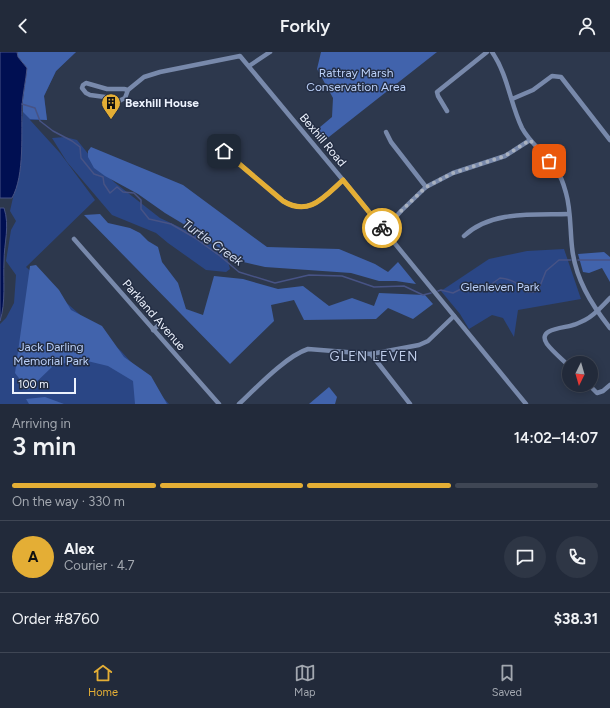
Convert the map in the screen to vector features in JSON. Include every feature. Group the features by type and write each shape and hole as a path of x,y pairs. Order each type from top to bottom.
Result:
{"street":[{"path":"248,66 270,52"},
{"path":"447,111 437,92 487,52"},
{"path":"492,52 503,71 522,128 530,140 558,172 568,202 572,248 576,267 586,295 610,328"},
{"name":"Bexhill Road","path":"128,90 144,76 240,56 526,404"},
{"path":"512,99 533,90 552,76 561,78 610,140"},
{"path":"86,83 107,89 128,90 125,98 118,101 86,93 82,88 86,83"},
{"path":"386,132 391,142 426,187"},
{"path":"384,230 426,187 453,173 505,156 530,140"},
{"path":"224,151 283,201 291,206 307,207 314,204 321,200 343,180"},
{"path":"464,236 472,228 485,222 506,217 569,214"},
{"name":"Parkland Avenue","path":"74,239 219,404"},
{"path":"562,359 546,344 546,334 550,330 573,326 586,320 597,312 610,298"},
{"path":"239,404 290,358 300,352 308,349 371,354 423,344 454,316"},
{"path":"153,330 161,323"},
{"path":"371,354 410,404"},
{"path":"596,392 603,392 610,385"}],"green space":[{"name":"Jack Darling Memorial Park","path":"17,52 76,52 56,71 44,96 47,120 30,120 60,153 95,200 26,267 121,351 169,404 0,404 0,324 6,318 14,303 16,275 6,261 11,230 16,221 10,211 16,184 27,68"},
{"path":"17,52 76,52 56,71 44,96 47,120 30,119 23,112 27,68 18,57"},
{"name":"Rattray Marsh Conservation Area","path":"321,52 437,52 320,144 313,133 332,117 333,98 317,69"},
{"path":"65,137 77,140 98,166 114,182 160,218 203,238 226,255 230,269 226,272 206,270 156,233 112,215 67,162 52,138"},
{"path":"91,147 183,185 267,247 339,249 375,264 388,272 398,262 416,284 396,281 379,281 351,273 265,267 235,260 205,237 94,168 88,157 88,151"},
{"path":"100,214 108,223 130,228 140,233 148,241 158,247 162,262 178,283 186,309 203,315 214,276 243,279 278,289 303,286 329,306 352,298 374,306 379,293 425,295 433,304 413,319 388,308 376,319 304,320 294,300 271,305 274,321 230,364 84,215"},
{"name":"Glenleven Park","path":"564,249 581,299 518,310 514,337 503,318 492,315 469,329 460,314 441,291 489,259 527,251"},
{"path":"604,252 610,257 610,282 602,268 589,273 583,272 578,254"},
{"path":"36,265 59,290 71,310 102,326 124,357 151,376 167,404 135,404 133,381 108,366 79,359 52,367 28,390 15,373 30,266"},
{"path":"329,387 337,397 335,404 309,404"},
{"path":"45,397 64,404 29,404 26,399"}],"shaded area":[{"path":"0,52 17,52 18,57 27,68 22,105 21,166 16,189 12,198 0,198"},
{"path":"0,208 4,208 7,228 4,254 4,299 0,321"}],"waterway":[{"name":"Turtle Creek","path":"22,104 35,108 40,121 53,131 80,147 81,158 94,174 103,177 104,184 110,193 117,187 123,192 134,193 141,200 141,209 149,219 171,224 195,238 239,272 275,283 309,275 342,276 374,287 404,286 423,295 431,293"},
{"name":"Turtle Creek","path":"438,291 441,290 453,293 465,287 486,288 500,278 515,282 527,292 535,292 540,286 546,271 559,260 571,260"},
{"name":"Turtle Creek","path":"578,260 610,260"}],"way so far":[{"path":"382,228 384,230 426,187 453,173 505,156 530,140 549,161"}],"place":[{"name":"Bexhill House","path":"111,120"}],"district":[{"name":"GLEN LEVEN","path":"374,356"}],"route":[{"path":"224,151 283,201 291,206 307,207 314,204 321,200 343,180 382,228"}]}
